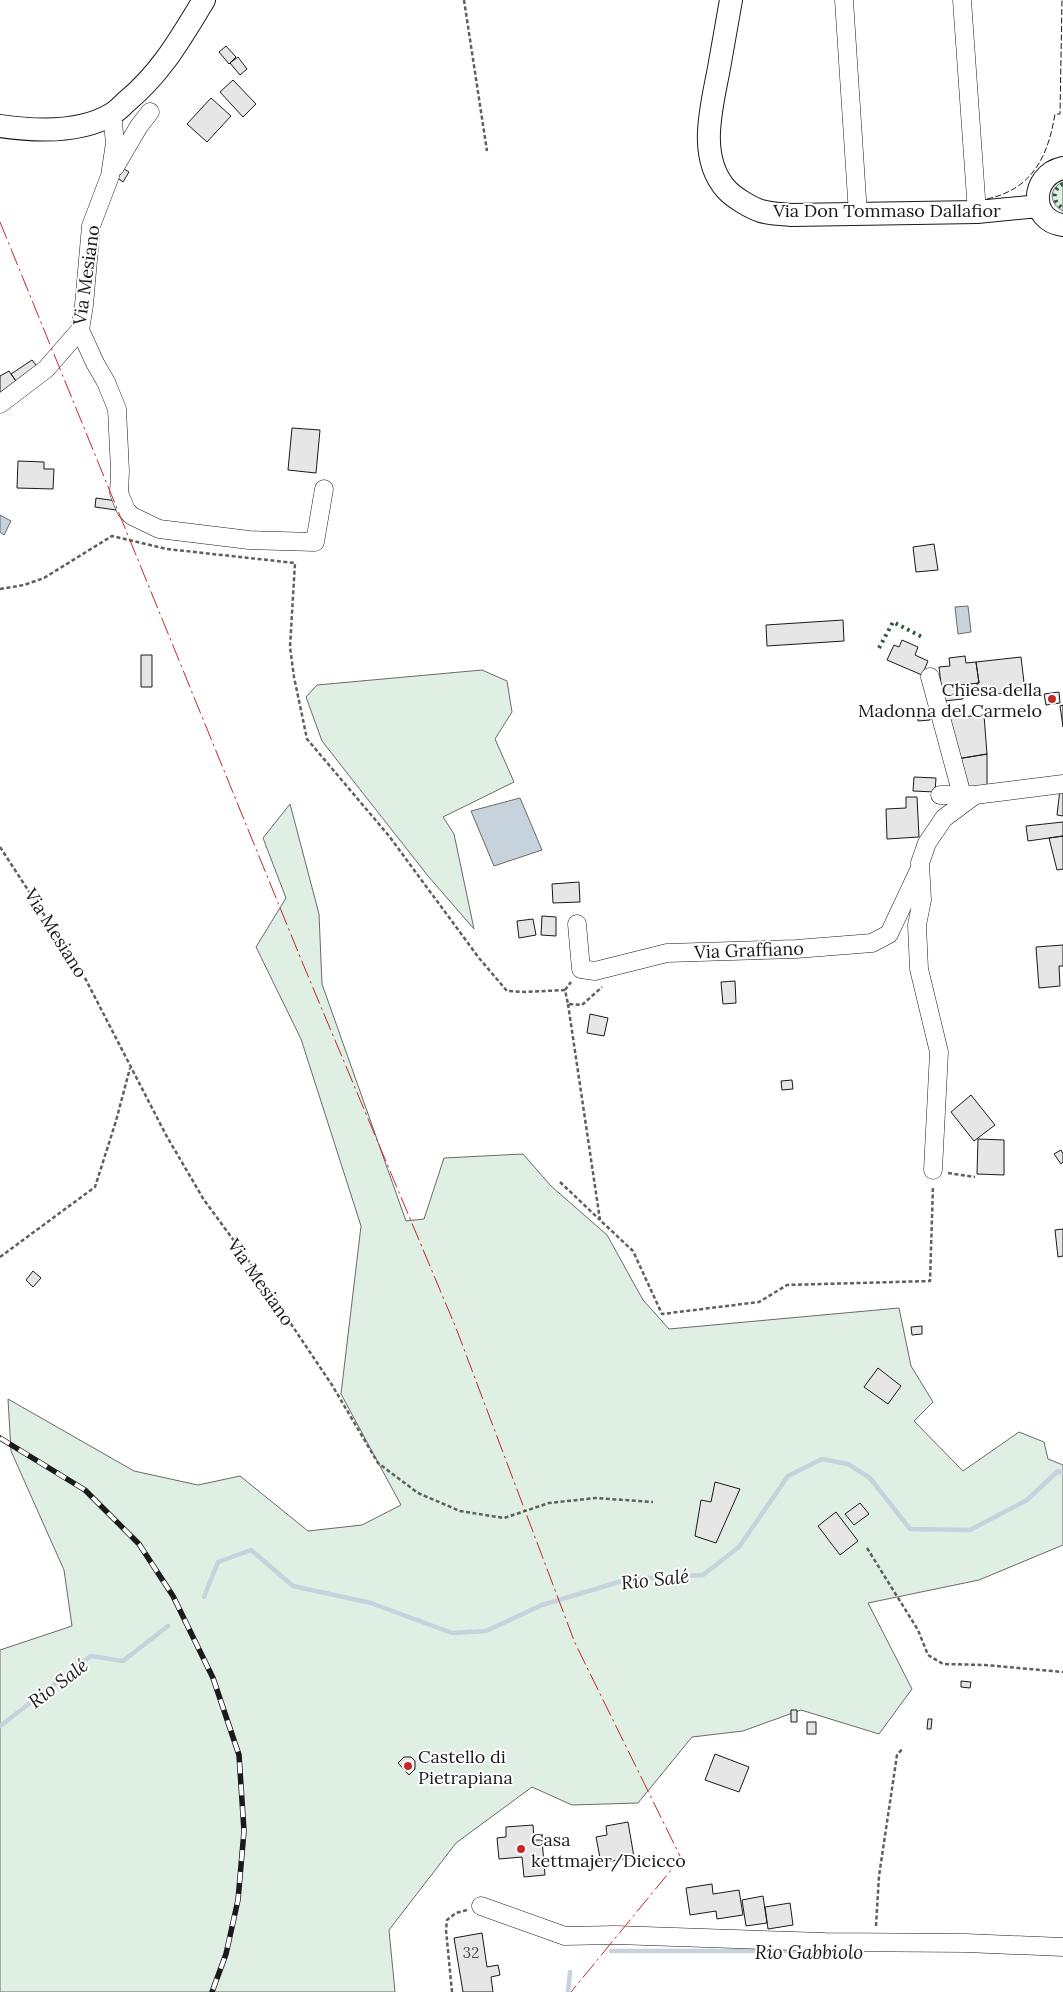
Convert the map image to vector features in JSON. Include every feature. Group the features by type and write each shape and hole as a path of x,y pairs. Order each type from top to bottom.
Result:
{"main road":[{"name":"Via Don Tommaso Dallafior","path":"731,0 709,118 711,158 717,175 726,190 761,211 792,215 977,212 1039,206"},
{"path":"0,126 66,128 94,122 112,114 144,88 166,62 200,7"},
{"path":"1063,168 1056,170 1042,180 1039,188 1039,206 1050,221 1063,225"}],"street":[{"path":"844,0 858,214"},
{"path":"962,0 977,212"},
{"path":"110,176 139,126 150,112"},
{"name":"Via Mesiano","path":"0,404 46,370 80,330 91,226 110,176 115,143 112,114"},
{"path":"80,330 117,409 120,471 119,493 126,510 132,516 159,529 248,540 315,542 324,489"},
{"path":"930,677 968,795 940,795"},
{"name":"Via Graffiano","path":"933,1170 939,1052 919,970 917,925 922,900 920,863 927,842 944,818 968,795 1063,784"},
{"name":"Via Graffiano","path":"577,924 581,969 595,971 667,953 796,949 872,943 889,934 920,868"},
{"path":"481,1906 565,1936 615,1934 1063,1946"}],"path":[{"path":"464,0 487,151"},
{"path":"0,589 24,586 44,578 112,536 167,549 295,563 290,646 294,677 307,739 389,836 479,958 507,991 565,990 600,1220"},
{"name":"Via Mesiano","path":"0,847 25,882 84,976 166,1135 204,1200 246,1258 332,1385 378,1463 418,1492 460,1511 504,1518 549,1502 596,1498 654,1502"},
{"path":"568,1004 582,1005 589,997"},
{"path":"0,1257 94,1187 116,1121 130,1066"},
{"path":"560,1182 634,1251 662,1314 759,1302 787,1285 930,1281 933,1170 975,1178"},
{"path":"868,1548 918,1630 928,1655 943,1664 985,1665 1063,1672"},
{"path":"877,1942 876,1922 879,1876 897,1755 903,1748"},
{"path":"452,1992 446,1930 447,1920 456,1913 481,1906"}],"green space":[{"path":"1063,182 1063,211 1055,204 1052,196 1055,188"},
{"path":"482,670 507,681 512,712 495,739 514,782 443,817 454,834 474,929 428,876 322,741 306,697 317,685"},
{"path":"290,804 319,914 322,984 406,1221 424,1219 444,1158 523,1154 551,1186 607,1235 643,1300 669,1329 899,1308 911,1366 933,1402 914,1421 963,1471 1019,1432 1044,1442 1048,1459 1063,1465 1063,1545 979,1580 868,1603 912,1689 879,1734 801,1710 743,1731 692,1737 638,1803 572,1805 532,1787 456,1843 389,1930 395,1992 0,1992 0,1650 72,1626 64,1570 11,1451 8,1399 134,1471 198,1485 240,1476 308,1531 362,1525 401,1505 341,1394 361,1226 301,1039 256,947 286,898 263,838"}],"shaded area":[{"path":"0,515 11,521 4,535 0,532"},
{"path":"968,606 971,632 958,634 955,607"},
{"path":"520,798 542,850 494,866 471,811"}],"building":[{"path":"226,46 236,57 229,64 219,52"},
{"path":"238,57 247,69 240,75 230,63"},
{"path":"233,80 256,104 243,117 220,92"},
{"path":"211,98 231,116 207,142 187,124"},
{"path":"121,167 129,172 123,182 115,176"},
{"path":"32,360 40,370 18,384 11,374"},
{"path":"9,371 18,384 0,396 0,376"},
{"path":"292,428 320,430 316,473 288,470"},
{"path":"18,461 44,462 44,469 54,469 53,489 17,488"},
{"path":"96,498 117,501 116,510 95,507"},
{"path":"934,544 938,570 916,572 913,547"},
{"path":"843,620 844,641 767,646 766,625"},
{"path":"902,640 918,647 915,655 928,661 922,675 887,660 894,645 899,647"},
{"path":"141,655 152,655 152,687 141,687"},
{"path":"965,656 966,663 976,662 979,683 961,685 963,699 943,701 939,667 950,666 949,658"},
{"path":"1021,657 1025,691 978,696 977,683 979,683 976,662"},
{"name":"Chiesa della Madonna del Carmelo","path":"1059,692 1060,703 1046,705 1044,694"},
{"path":"1063,705 1063,727 1060,706"},
{"path":"917,711 929,711 930,720 918,721"},
{"path":"984,715 987,754 957,759 947,718"},
{"path":"987,754 987,791 970,793 957,759"},
{"path":"914,777 936,778 935,792 913,791"},
{"path":"1063,788 1063,816 1057,815 1060,789"},
{"path":"906,797 917,797 919,837 887,839 886,809 906,808"},
{"path":"1063,822 1063,836 1028,841 1026,826"},
{"path":"1063,836 1063,869 1057,870 1049,838"},
{"path":"579,882 580,902 553,903 552,884"},
{"path":"542,916 556,917 556,936 541,935"},
{"path":"533,919 536,935 519,938 517,921"},
{"path":"1063,945 1063,966 1059,966 1060,986 1039,988 1036,947"},
{"path":"735,981 736,1003 723,1004 721,982"},
{"path":"590,1014 608,1018 604,1036 587,1033"},
{"path":"792,1080 793,1089 782,1090 781,1081"},
{"path":"971,1095 995,1125 974,1141 951,1112"},
{"path":"978,1139 1004,1140 1004,1175 977,1174"},
{"path":"1061,1150 1063,1162 1061,1164 1054,1154"},
{"path":"1063,1229 1063,1256 1058,1257 1055,1230"},
{"path":"33,1271 41,1278 33,1287 26,1280"},
{"path":"922,1326 922,1334 912,1335 911,1327"},
{"path":"878,1368 901,1386 888,1404 864,1387"},
{"path":"715,1482 740,1489 716,1543 695,1536 701,1500 711,1502"},
{"path":"860,1503 869,1514 854,1525 845,1514"},
{"path":"836,1512 858,1541 840,1555 818,1526"},
{"path":"961,1681 971,1682 970,1688 961,1687"},
{"path":"791,1710 797,1710 797,1722 791,1722"},
{"path":"928,1719 932,1719 931,1729 927,1729"},
{"path":"807,1722 816,1722 816,1734 807,1734"},
{"path":"715,1754 749,1767 739,1792 705,1780"},
{"name":"Castello di Pietrapiana","path":"404,1757 411,1757 415,1761 415,1769 409,1775 398,1763"},
{"path":"628,1822 634,1857 601,1863 596,1837 607,1835 606,1826"},
{"name":"Casa kettmajer/Dicicco","path":"533,1825 534,1840 542,1840 545,1875 524,1877 522,1857 499,1859 497,1838 506,1837 506,1827"},
{"path":"712,1884 713,1894 739,1890 743,1915 717,1919 716,1911 690,1915 686,1888"},
{"path":"763,1896 767,1923 746,1926 742,1900"},
{"path":"790,1903 793,1925 768,1929 765,1907"},
{"path":"482,1933 487,1967 498,1965 500,1975 491,1977 493,1992 463,1992 454,1938"}],"waterway":[{"name":"Rio Salé","path":"204,1597 218,1562 251,1550 293,1586 371,1603 452,1633 486,1631 542,1605 629,1579 703,1575 739,1547 788,1476 822,1459 848,1464 870,1478 910,1529 970,1530 1027,1500 1058,1471 1063,1473"},
{"name":"Rio Salé","path":"0,1726 91,1656 123,1661 168,1626"},
{"name":"Rio Gabbiolo","path":"611,1951 858,1951"},
{"name":"Rio Gabbiolo","path":"568,1992 570,1972"}],"railway":[{"path":"0,1438 85,1490 139,1544 173,1596 213,1678 239,1755 244,1831 238,1900 226,1954 212,1992"}],"hedge":[{"path":"1063,184 1055,193 1057,203 1063,208"},
{"path":"879,648 893,622 924,638"}],"fence":[{"path":"987,199 1003,194 1027,179 1043,157 1055,114 1060,114 1062,0"}],"power":[{"path":"0,222 303,964 456,1328 575,1643 681,1858 571,1992"}],"place":[{"name":"Chiesa della Madonna del Carmelo","path":"1052,699"},
{"name":"Castello di Pietrapiana","path":"408,1766"},
{"name":"Casa kettmajer/Dicicco","path":"521,1849"}]}
